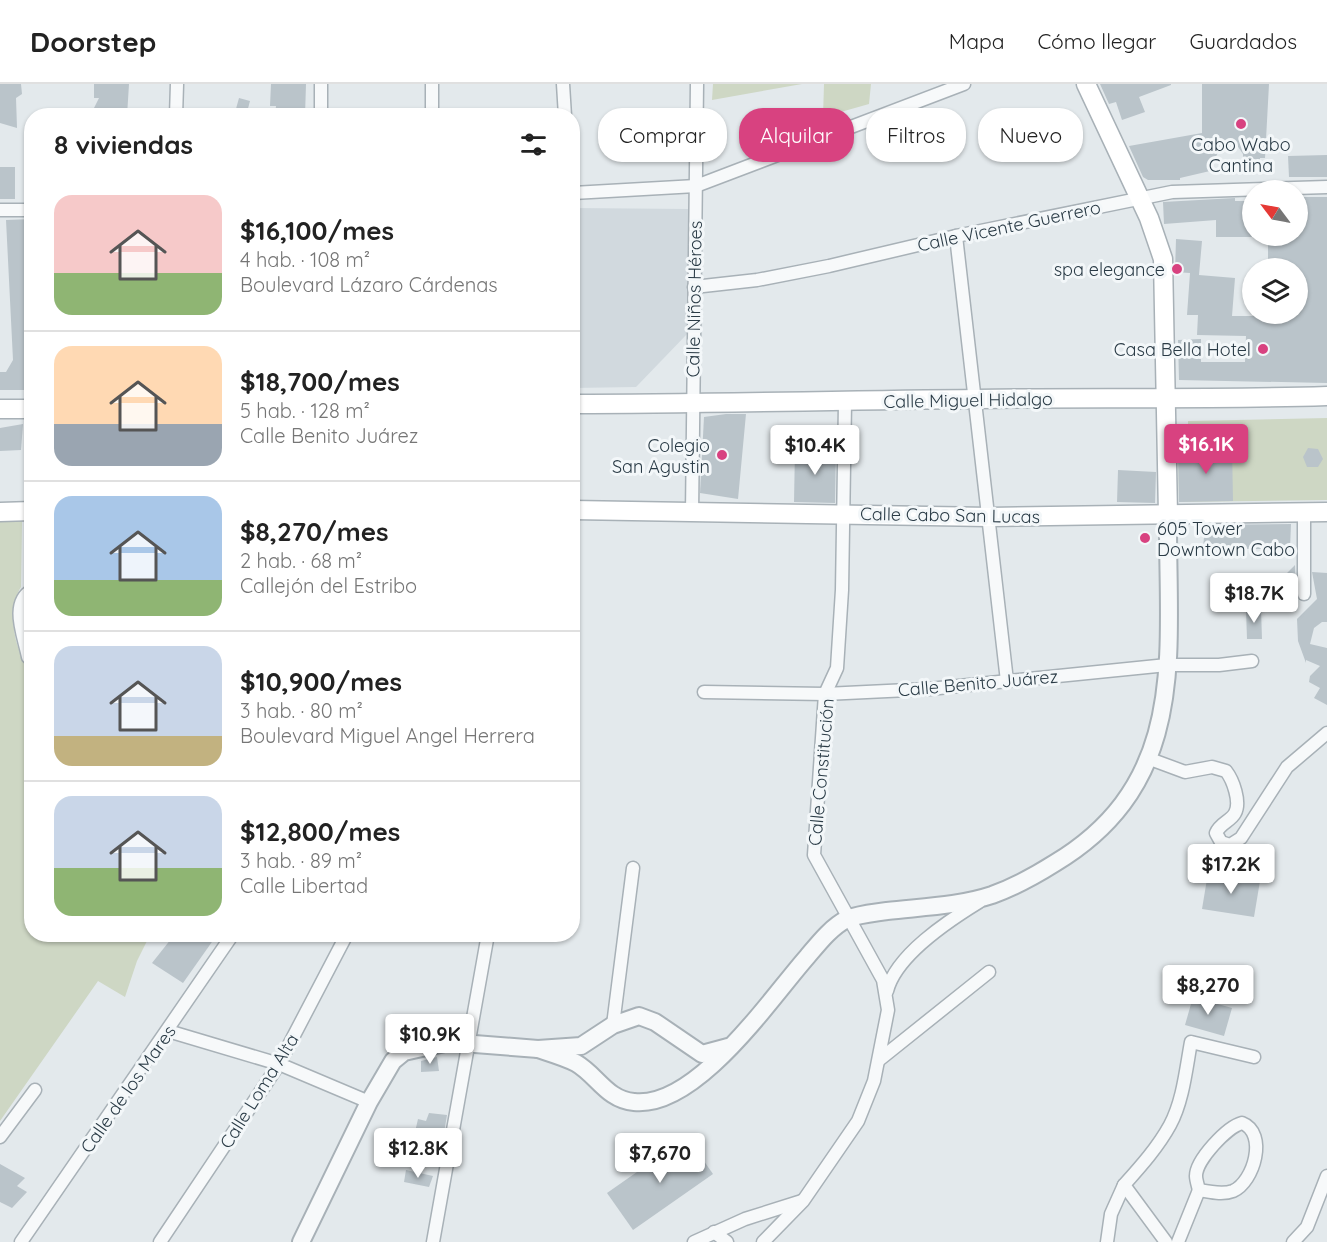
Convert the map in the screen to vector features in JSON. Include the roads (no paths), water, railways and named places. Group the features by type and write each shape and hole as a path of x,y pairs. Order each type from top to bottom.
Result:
{"main road":[{"path":"1086,84 1155,231 1164,272 1168,515"},
{"name":"Calle Miguel Hidalgo","path":"580,404 845,403 976,399 1327,396"},
{"path":"0,409 24,409"},
{"name":"Calle Cabo San Lucas","path":"580,510 692,514 843,513 990,517 1327,512"},
{"path":"0,512 24,511"}],"street":[{"path":"177,84 177,108"},
{"path":"321,84 321,108"},
{"path":"432,84 432,108"},
{"path":"563,84 564,108"},
{"name":"Calle Niños Héroes","path":"692,514 697,84"},
{"path":"580,193 696,186 964,84"},
{"name":"Calle Vicente Guerrero","path":"694,287 757,280 829,266 956,236 1140,198 1212,189 1327,187"},
{"path":"0,210 24,210"},
{"path":"956,236 1007,681"},
{"name":"Calle Constitución","path":"845,403 837,668 825,694 814,855 887,991"},
{"path":"1304,513 1304,594"},
{"path":"763,1242 804,1200 858,1120 869,1096 879,1060 888,1010 887,991 896,971 909,955 963,912 990,895 1050,867 1105,827 1129,799 1150,759 1162,716 1167,666 1168,515"},
{"path":"24,596 18,607 24,637"},
{"name":"Calle Benito Juárez","path":"704,692 825,694 929,689 1167,666 1219,665 1252,661"},
{"path":"1150,759 1185,772 1212,767 1226,771 1235,793 1237,807 1233,815 1219,827 1216,833 1221,842 1230,845 1241,838 1287,767 1327,733"},
{"path":"612,1025 633,868"},
{"path":"538,1049 575,1063 616,1097 633,1102 662,1098 711,1067 750,1028 821,942 847,919 990,895"},
{"name":"Calle de los Mares","path":"21,1242 228,942"},
{"name":"Calle Loma Alta","path":"160,1242 279,1064 343,942"},
{"path":"433,1242 487,942"},
{"path":"879,1060 989,972"},
{"path":"301,1242 369,1102 393,1061 404,1052 449,1042 538,1049 581,1046 612,1025 639,1016 655,1022 702,1054 729,1047"},
{"path":"168,1031 279,1064 369,1102"},
{"path":"1107,1242 1112,1214 1124,1185 1149,1156 1171,1123 1184,1083 1191,1042 1254,1057"},
{"path":"0,1137 35,1090"},
{"path":"1178,1242 1199,1190 1196,1175 1201,1161 1233,1126 1242,1123 1249,1125 1255,1133 1257,1143 1245,1181 1233,1191 1215,1193 1199,1190"},
{"path":"1293,1242 1307,1227 1327,1176"},
{"path":"1124,1185 1166,1242"},
{"path":"694,1242 745,1219 804,1200"},
{"path":"714,1232 727,1242"}],"water":[{"path":"1201,857 1248,866 1247,875 1199,866"}],"place":[{"name":"Cabo Wabo Cantina","path":"1241,124"},
{"name":"spa elegance","path":"1177,269"},
{"name":"Casa Bella Hotel","path":"1263,349"},
{"name":"Colegio San Agustin","path":"722,455"},
{"name":"605 Tower Downtown Cabo","path":"1145,538"}]}
